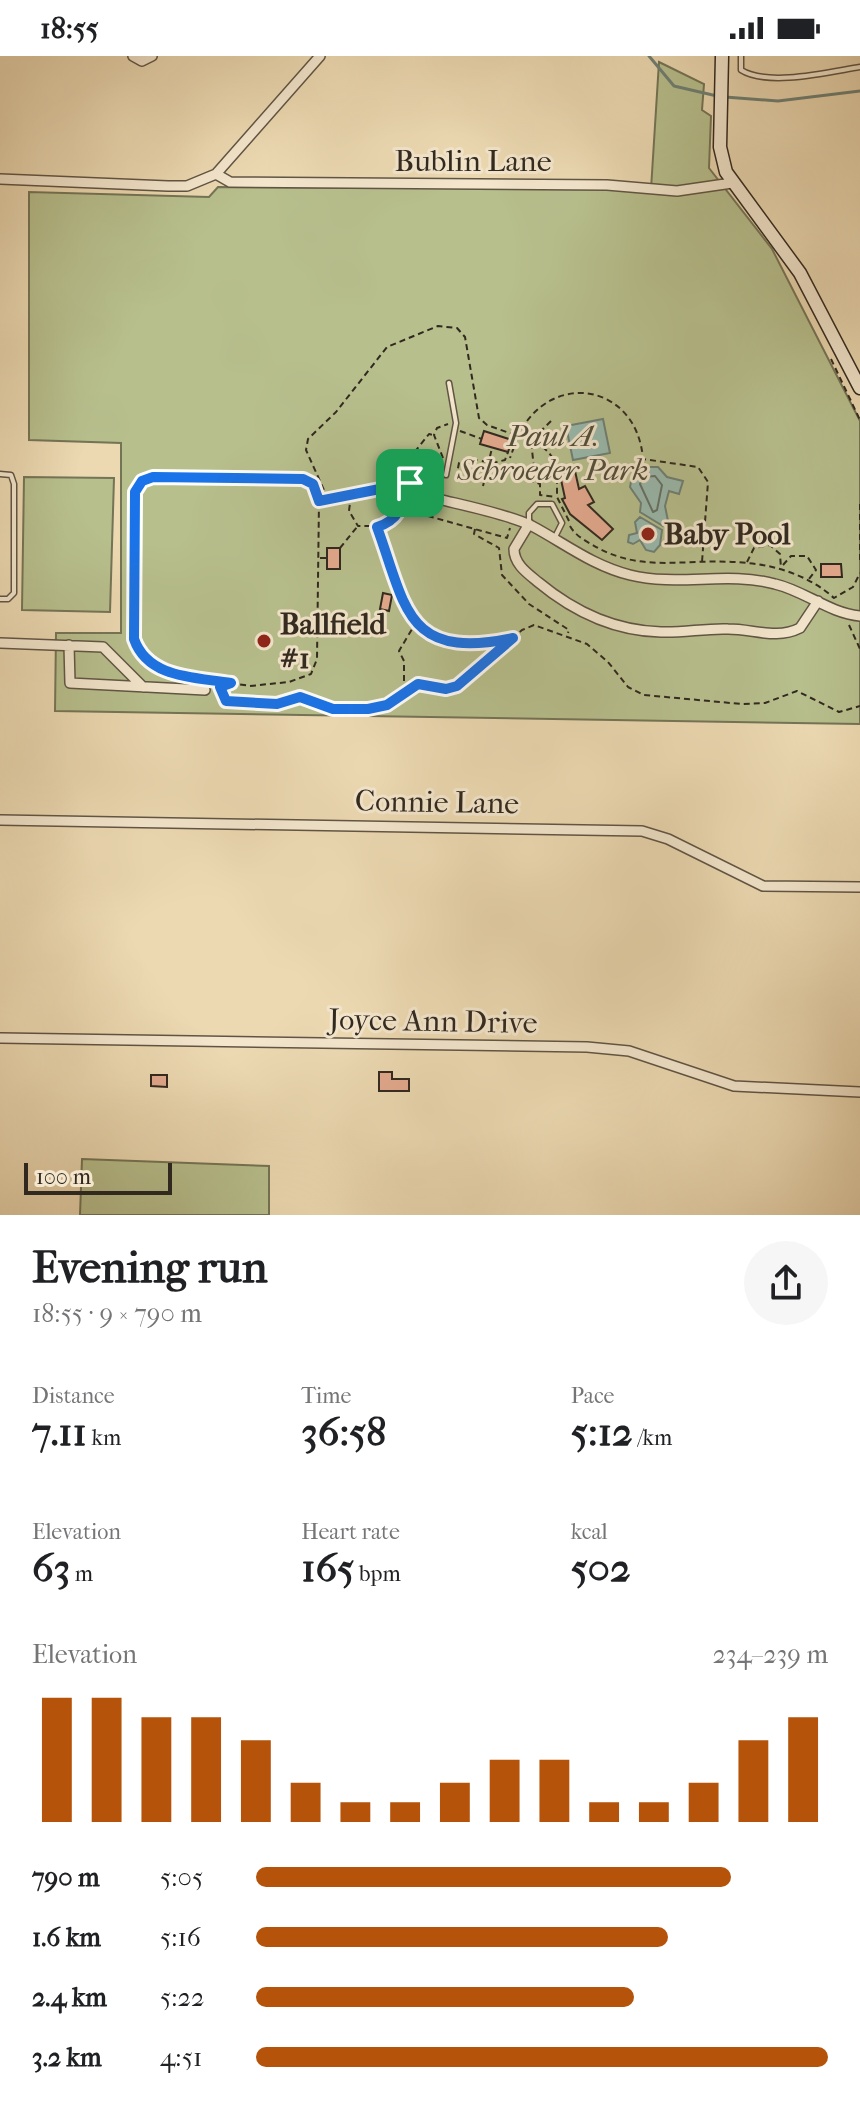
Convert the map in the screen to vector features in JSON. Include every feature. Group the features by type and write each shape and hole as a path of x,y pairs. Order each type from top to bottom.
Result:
{"street":[{"path":"133,56 142,61 152,56"},
{"path":"0,179 187,186 216,174 320,56"},
{"path":"722,56 721,160 732,183 800,273 860,388"},
{"name":"Bublin Lane","path":"216,174 230,182 391,186 592,185 677,191 732,183"},
{"path":"425,480 429,494 438,499 529,524 597,564 627,575 661,580 749,578 779,585 845,615 860,616"},
{"path":"529,524 514,549 516,561 563,601 611,623 651,632 727,629 778,635 800,628 818,601"},
{"path":"0,643 94,645 110,651 143,687"},
{"path":"69,645 70,683 205,690"},
{"name":"Connie Lane","path":"0,820 642,831 668,839 763,886 860,887"},
{"name":"Joyce Ann Drive","path":"0,1038 587,1047 629,1051 734,1086 860,1092"}],"lane":[{"path":"741,56 741,70 752,76 808,76 860,67"},
{"path":"446,475 456,423 449,383"},
{"path":"0,474 11,475 14,484 14,593 8,599 0,599"},
{"path":"529,524 532,508 543,503 552,504 562,523 553,539"}],"path":[{"path":"328,499 306,450 308,439 336,412 387,347 428,329 449,326 463,333 471,362 479,418 487,425 531,441 551,455 553,476 535,477 531,441"},
{"path":"828,350 860,420"},
{"path":"510,458 518,436 536,410 570,394 598,394 621,407 638,430 643,459 686,462 698,467 705,476 708,490 702,562"},
{"path":"531,441 551,421"},
{"path":"410,483 402,475 429,434 434,435"},
{"path":"483,486 492,448"},
{"path":"456,478 459,463 466,458 489,462 505,460 508,452"},
{"path":"358,526 377,527 392,520 400,511 417,473 410,467"},
{"path":"579,469 558,474 557,497 568,512 569,522 576,534 613,555 644,563 747,563 782,568 809,580 834,598 850,590 860,573"},
{"path":"153,477 303,479 313,484 319,501 318,558 317,659 311,674 270,686 231,683 163,671 145,659 137,647 133,628 135,492 142,481 153,477"},
{"path":"319,501 425,480"},
{"path":"528,480 540,484 540,495 557,497"},
{"path":"351,495 349,511 358,526"},
{"path":"431,501 428,516 507,538 510,528"},
{"path":"860,504 860,564"},
{"path":"565,532 569,522"},
{"path":"340,548 358,526"},
{"path":"377,527 404,607 415,623 450,641 480,644 513,638"},
{"path":"475,529 474,534 499,548 502,575 529,604 569,630 567,634"},
{"path":"573,538 576,534"},
{"path":"747,563 750,552 758,545 770,545 779,552 811,559 816,570 809,580"},
{"path":"779,552 782,568"},
{"path":"782,568 791,556"},
{"path":"318,558 327,558"},
{"path":"845,615 860,649"},
{"path":"404,692 404,661 399,651 415,623"},
{"path":"220,687 226,701 231,702 245,699 277,704 300,697 341,710 383,707 422,683 446,689 457,686 513,638 534,625 567,634 599,653 628,687 644,695 742,704 765,703 797,691 839,712 860,706"},
{"path":"498,641 501,649"},
{"path":"205,690 231,683"}],"green space":[{"name":"Paul A. Schroeder Park","path":"659,62 704,84 702,110 711,116 709,168 772,249 860,421 860,724 55,711 56,633 121,633 121,443 29,440 29,192 209,197 218,187 651,189"},
{"path":"24,477 114,478 110,612 22,610"},
{"path":"82,1159 269,1166 269,1215 80,1215"}],"water":[{"path":"603,419 610,453 573,460 566,426"},
{"path":"639,467 658,467 667,477 683,481 679,494 669,491 665,506 668,521 663,526 640,512 641,503 630,487 633,471"},
{"name":"Baby Pool","path":"640,517 662,530 660,545 654,552 646,550 640,540 633,544 628,542 629,535 637,533 635,522"}],"building":[{"path":"484,431 512,440 508,452 480,444"},
{"path":"575,471 579,489 585,486 594,502 588,505 613,529 602,540 570,514 562,499 565,498 560,475"},
{"path":"327,548 340,548 340,569 327,569"},
{"path":"821,564 841,564 842,577 821,577"},
{"path":"383,593 392,595 389,611 380,609"},
{"path":"379,1072 392,1072 392,1079 409,1079 409,1091 379,1091"},
{"path":"151,1075 167,1075 167,1087 151,1086"}],"waterway":[{"path":"649,56 674,86 717,96"},
{"path":"725,97 778,101 860,91"}],"place":[{"name":"Baby Pool","path":"648,534"},
{"name":"Ballfield #1","path":"264,641"}],"route":[{"path":"153,477 303,479 313,484 319,501 410,483 400,511 392,520 377,527 404,607 415,623 450,641 480,644 513,638 464,683 446,689 418,684 387,705 368,709 333,709 300,697 277,704 255,703 245,699 231,702 226,701 220,687 231,683 163,671 141,654 133,628 135,492 142,481 153,477"}]}
